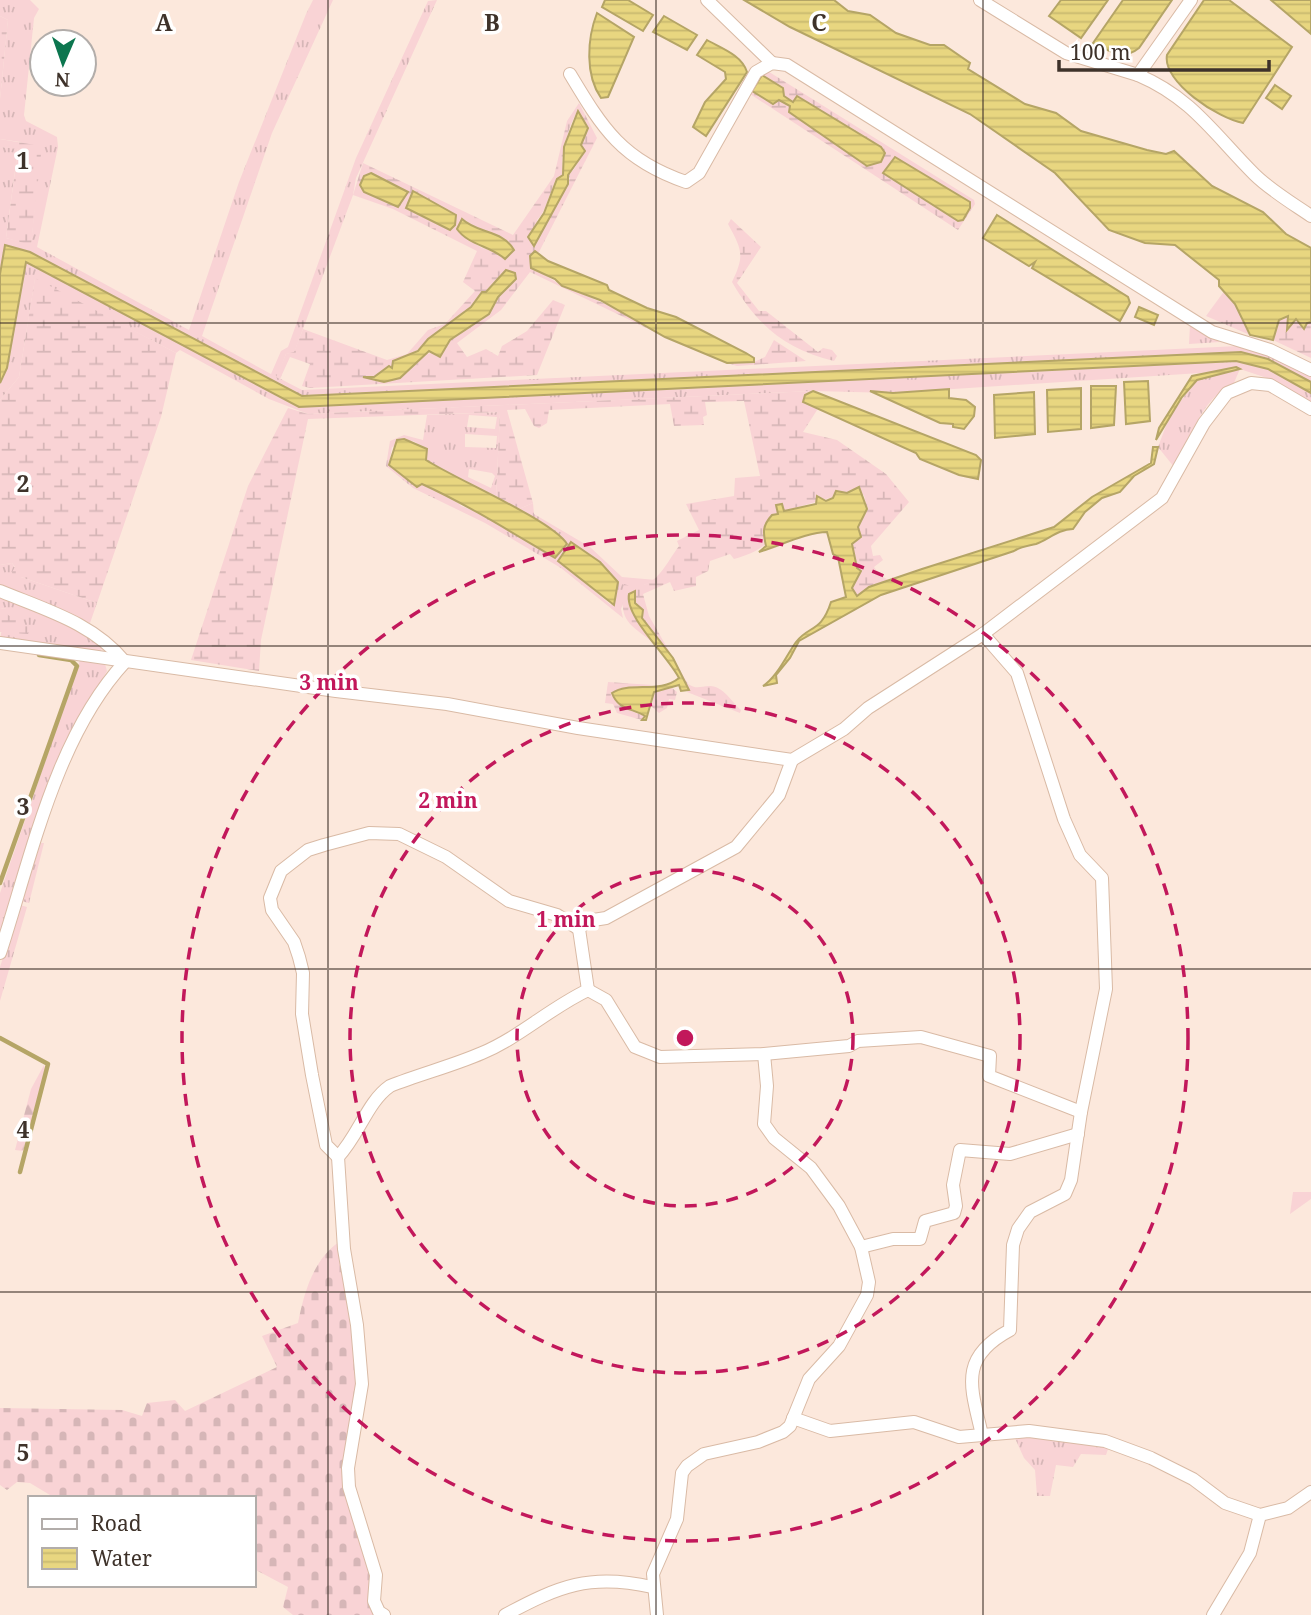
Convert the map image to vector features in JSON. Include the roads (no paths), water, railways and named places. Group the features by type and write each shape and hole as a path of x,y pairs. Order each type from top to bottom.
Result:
{"street":[{"path":"707,0 772,63 787,65 1212,332 1270,349 1311,370"},
{"path":"980,0 1066,53 1156,82 1200,114 1254,175 1311,216"},
{"path":"1138,75 1191,0"},
{"path":"569,74 601,127 614,141 638,160 686,182 699,173 756,72 772,63"},
{"path":"579,929 587,921 606,918 736,847 779,795 792,760 844,729 868,708 983,634 1163,498 1204,423 1227,393 1251,383 1270,385 1311,409"},
{"path":"0,591 78,623 109,642 125,662"},
{"path":"982,1435 970,1383 983,1347 1010,1331 1013,1245 1018,1230 1030,1212 1065,1194 1071,1180 1081,1112 1106,989 1102,878 1080,855 1069,831 1017,673 983,634"},
{"path":"0,643 447,704 578,728 792,760"},
{"path":"0,953 55,785 77,734 106,682 125,662"},
{"path":"384,1615 379,1612 374,1601 376,1575 349,1487 348,1468 362,1384 357,1325 344,1249 338,1157 326,1145 303,1014 303,973 299,957 293,942 272,910 270,898 281,871 308,850 369,833 391,833 446,857 509,901 557,915 579,929 588,990"},
{"path":"588,990 607,1000 635,1047 660,1057 764,1054 849,1046 858,1041 921,1037 990,1056 989,1076 1081,1112"},
{"path":"338,1157 358,1134 379,1094 390,1086 482,1053 512,1038 559,1003 588,990"},
{"path":"657,1615 652,1587 653,1574 677,1519 682,1473 704,1454 758,1442 783,1432 793,1418 809,1379 839,1346 861,1310 869,1282 861,1247 825,1184 766,1129 764,1054"},
{"path":"861,1247 893,1239 920,1239 925,1221 954,1213 956,1206 953,1185 960,1150 1010,1154 1078,1134"},
{"path":"793,1418 830,1431 914,1422 959,1437 1029,1432 1105,1441 1151,1458 1193,1479 1225,1503 1260,1516 1288,1508 1311,1492"},
{"path":"1213,1615 1250,1553 1260,1516"},
{"path":"505,1615 545,1593 580,1583 635,1583 652,1587"}],"water":[{"path":"605,0 628,0 653,15 643,31 602,7"},
{"path":"744,0 834,0 848,11 870,15 896,33 930,45 944,45 970,63 968,69 1025,104 1056,113 1081,131 1147,150 1166,154 1174,151 1212,186 1263,212 1286,234 1311,248 1311,322 1307,323 1304,329 1296,319 1287,330 1288,316 1279,320 1273,340 1250,335 1235,304 1219,286 1219,280 1175,245 1145,243 1109,230 1055,173 970,114 790,27"},
{"path":"1061,0 1108,0 1081,38 1049,16"},
{"path":"1123,0 1172,0 1139,48 1127,54 1110,52 1093,43"},
{"path":"1204,0 1229,0 1292,47 1243,123 1220,114 1194,98 1173,76 1168,66 1167,55"},
{"path":"1271,0 1311,0 1311,34"},
{"path":"597,13 634,37 608,97 601,98 592,79 589,57 591,34"},
{"path":"664,16 697,35 687,50 653,32"},
{"path":"707,40 741,61 747,72 706,136 693,127 705,102 726,79 725,72 697,55"},
{"path":"762,75 783,88 784,96 793,102 797,96 881,147 885,153 881,162 867,166 789,112 790,106 779,100 773,104 752,91"},
{"path":"1275,85 1291,96 1282,109 1266,98"},
{"path":"578,111 588,128 581,145 585,151 568,175 568,184 534,246 528,237 544,213 557,179 563,175 564,147"},
{"path":"895,157 970,202 970,208 963,220 958,221 883,173"},
{"path":"371,173 408,192 398,207 364,192 360,185 364,176"},
{"path":"413,191 456,215 455,225 450,230 406,208"},
{"path":"997,215 1128,297 1130,303 1120,321 1032,268 1035,262 1029,266 983,238"},
{"path":"462,219 497,235 514,250 505,259 467,239 457,229"},
{"path":"5,245 30,252 302,396 1241,352 1268,359 1311,382 1311,393 1268,369 1236,361 299,407 26,262 7,368 0,383 0,274"},
{"path":"535,251 548,261 607,285 609,290 647,308 676,317 746,353 754,358 754,362 727,363 665,337 600,300 562,286 555,279 531,268 530,256"},
{"path":"506,270 515,273 516,279 498,297 489,314 450,340 440,357 429,351 400,378 384,382 363,377 374,377 389,366 392,368 393,361 418,351 428,339 471,307 482,292 486,292"},
{"path":"1139,307 1158,315 1154,325 1135,317"},
{"path":"1236,367 1240,369 1197,380 1182,397 1156,440 1159,428 1192,376"},
{"path":"1148,381 1150,421 1126,424 1124,382"},
{"path":"1091,386 1116,386 1114,425 1091,428"},
{"path":"1081,388 1081,429 1048,432 1047,390"},
{"path":"949,389 949,398 966,400 975,407 974,416 964,429 953,427 953,424 940,423 870,391 893,393"},
{"path":"813,391 976,455 981,460 978,479 959,475 920,459 916,453 803,402 805,395"},
{"path":"1034,392 1035,434 995,438 994,395"},
{"path":"404,439 427,449 426,460 524,512 558,534 567,544 555,558 456,501 422,484 417,487 389,465 397,440"},
{"path":"1153,447 1158,447 1154,464 1134,476 1120,492 1102,498 1085,512 1073,529 1036,544 881,595 799,641 776,675 777,683 763,686 777,672 796,642 819,624 831,602 846,597 838,557 833,554 827,532 802,537 759,552 766,546 766,523 772,515 778,514 776,505 782,504 784,511 816,504 817,496 826,501 833,498 836,491 847,493 859,487 867,509 858,527 861,537 852,544 857,568 861,571 852,588 857,596 869,587 1054,527 1092,497 1151,463"},
{"path":"571,542 600,562 618,582 614,605 558,561"},
{"path":"635,591 635,603 643,610 642,618 673,658 689,690 681,691 679,685 654,692 646,720 642,720 645,716 618,703 612,693 627,688 663,685 679,678 633,613 629,594"}],"waterway":[{"path":"0,883 77,666 71,660 39,655"},
{"path":"0,1038 48,1064 20,1172"}]}
